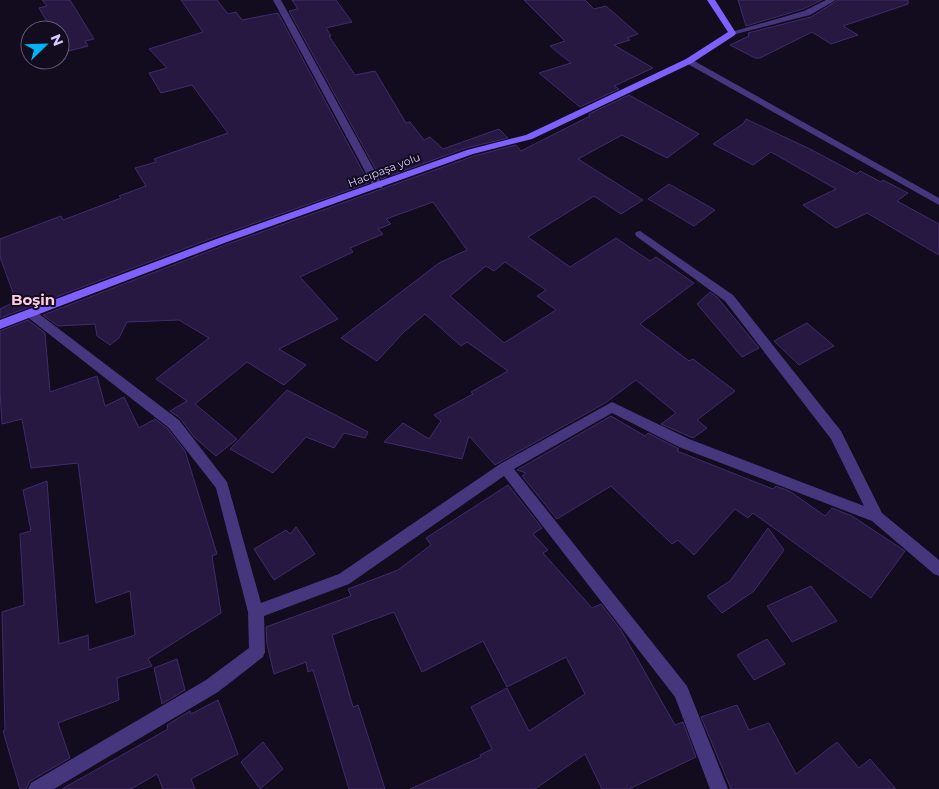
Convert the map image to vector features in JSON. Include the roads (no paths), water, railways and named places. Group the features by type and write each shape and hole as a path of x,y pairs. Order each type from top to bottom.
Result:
{"main road":[{"path":"711,0 732,32"},
{"name":"Hacıpaşa yolu","path":"0,325 223,240 470,152 529,137 690,61 732,32"}],"street":[{"path":"277,0 378,186"},
{"path":"732,32 807,13 832,0"},
{"path":"690,61 939,202"},
{"path":"640,234 729,298 836,435 878,517"},
{"path":"30,314 174,424 222,486 256,612 257,652 212,686 37,789"},
{"path":"256,612 344,579 505,468 612,407 684,444 878,517 939,570"},
{"path":"505,468 681,692 719,789"}],"district":[{"name":"Boşin","path":"33,300"}]}
